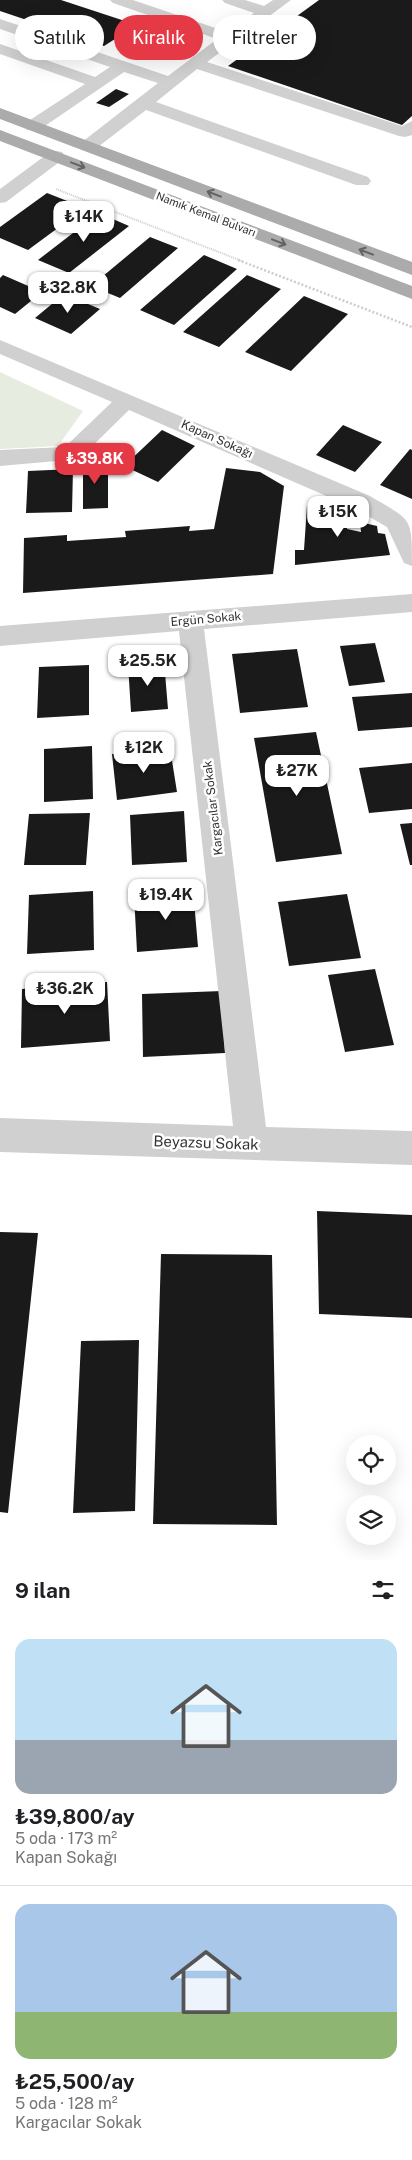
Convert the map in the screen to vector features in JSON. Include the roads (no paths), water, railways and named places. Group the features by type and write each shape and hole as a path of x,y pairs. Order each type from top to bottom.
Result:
{"main road":[{"name":"Namık Kemal Bulvarı","path":"0,113 412,269"},
{"name":"Namık Kemal Bulvarı","path":"0,135 412,293"}],"street":[{"path":"118,0 213,32"},
{"path":"230,0 266,12"},
{"path":"262,15 283,0"},
{"path":"0,24 170,82"},
{"path":"0,49 98,83"},
{"path":"88,146 213,50"},
{"path":"196,63 405,132 412,126"},
{"path":"33,126 122,66"},
{"path":"142,103 362,181"},
{"path":"0,198 56,156"},
{"name":"Kapan Sokağı","path":"0,346 362,502 396,522 412,557"},
{"path":"0,458 71,454 127,400"},
{"name":"Ergün Sokak","path":"0,636 412,602"},
{"name":"Kargacılar Sokak","path":"190,620 252,1144"},
{"name":"Beyazsu Sokak","path":"0,1136 412,1148"}]}
